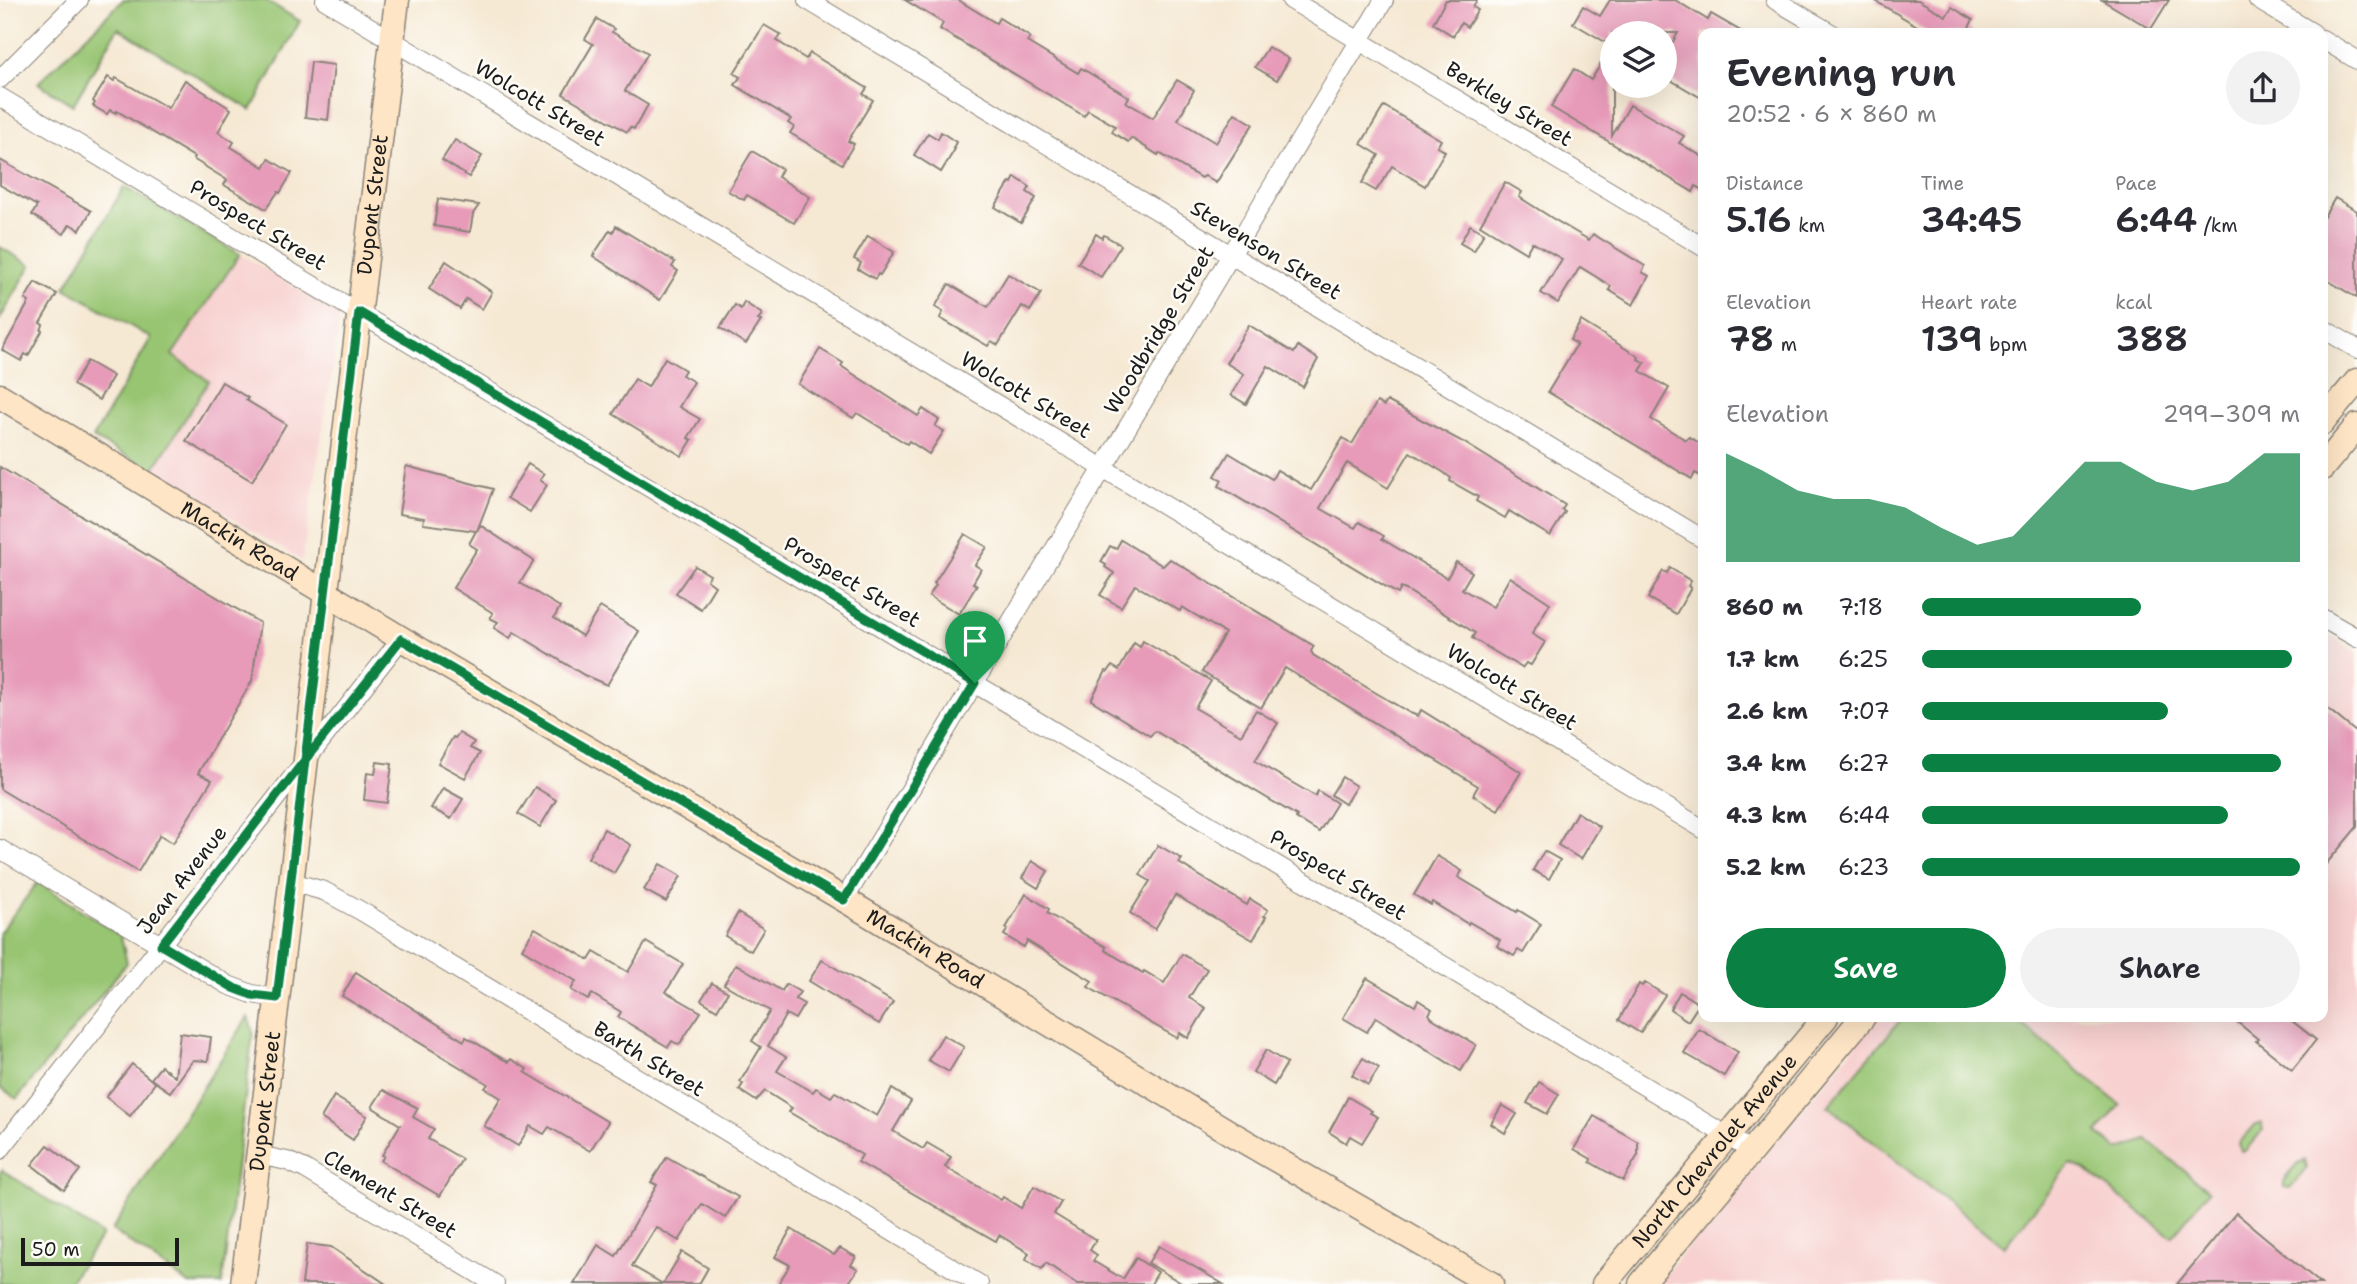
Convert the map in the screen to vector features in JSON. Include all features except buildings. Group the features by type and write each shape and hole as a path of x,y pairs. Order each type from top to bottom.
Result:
{"street":[{"path":"0,79 79,0"},
{"name":"Wolcott Street","path":"325,0 1698,826"},
{"name":"Dupont Street","path":"243,1284 397,0"},
{"name":"Stevenson Street","path":"807,0 1698,536"},
{"name":"Berkley Street","path":"1291,0 1698,244"},
{"name":"Woodbridge Street","path":"844,900 1384,0"},
{"path":"1775,0 1823,28"},
{"path":"2258,0 2305,28"},
{"path":"2328,43 2357,60"},
{"name":"Prospect Street","path":"0,97 1752,1151"},
{"path":"2328,332 2357,349"},
{"path":"2328,416 2357,381"},
{"name":"Mackin Road","path":"0,396 401,639 844,900 1232,1134 1491,1284"},
{"path":"2328,461 2357,426"},
{"path":"2328,621 2357,638"},
{"name":"Jean Avenue","path":"0,1150 401,639"},
{"path":"0,849 234,988 252,995 277,998"},
{"name":"Barth Street","path":"291,882 324,891 352,906 979,1284"},
{"name":"North Chevrolet Avenue","path":"1604,1284 1822,1022"},
{"name":"North Chevrolet Avenue","path":"1641,1284 1859,1022"},
{"name":"Clement Street","path":"258,1155 287,1161 305,1169 495,1284"}],"shaded area":[{"path":"240,254 341,314 302,561 153,470 208,381 172,355"},
{"path":"2328,635 2357,652 2357,1284 1657,1284 1875,1022 2328,1022"}],"green space":[{"path":"123,0 265,0 300,21 251,110 118,28 73,105 38,83"},
{"path":"124,187 240,254 172,355 209,381 153,470 93,438 151,338 65,288"},
{"path":"0,247 31,265 0,319"},
{"path":"38,882 121,936 127,963 17,1099 0,1087 0,932"},
{"path":"248,1017 253,1032 222,1284 189,1284 112,1230"},
{"path":"1899,1022 2019,1022 2120,1105 2097,1133 2118,1150 2147,1140 2209,1191 2172,1237 2084,1169 2070,1164 2004,1247 1828,1106"},
{"path":"2261,1123 2263,1130 2245,1151 2241,1151 2239,1143 2256,1124"},
{"path":"2305,1160 2307,1168 2290,1188 2284,1187 2290,1171"},
{"path":"2,1170 102,1235 68,1284 0,1284"}],"route":[{"path":"975,683 359,312 305,760 161,945 240,991 277,998 305,760 401,639 844,900 975,683"}]}
